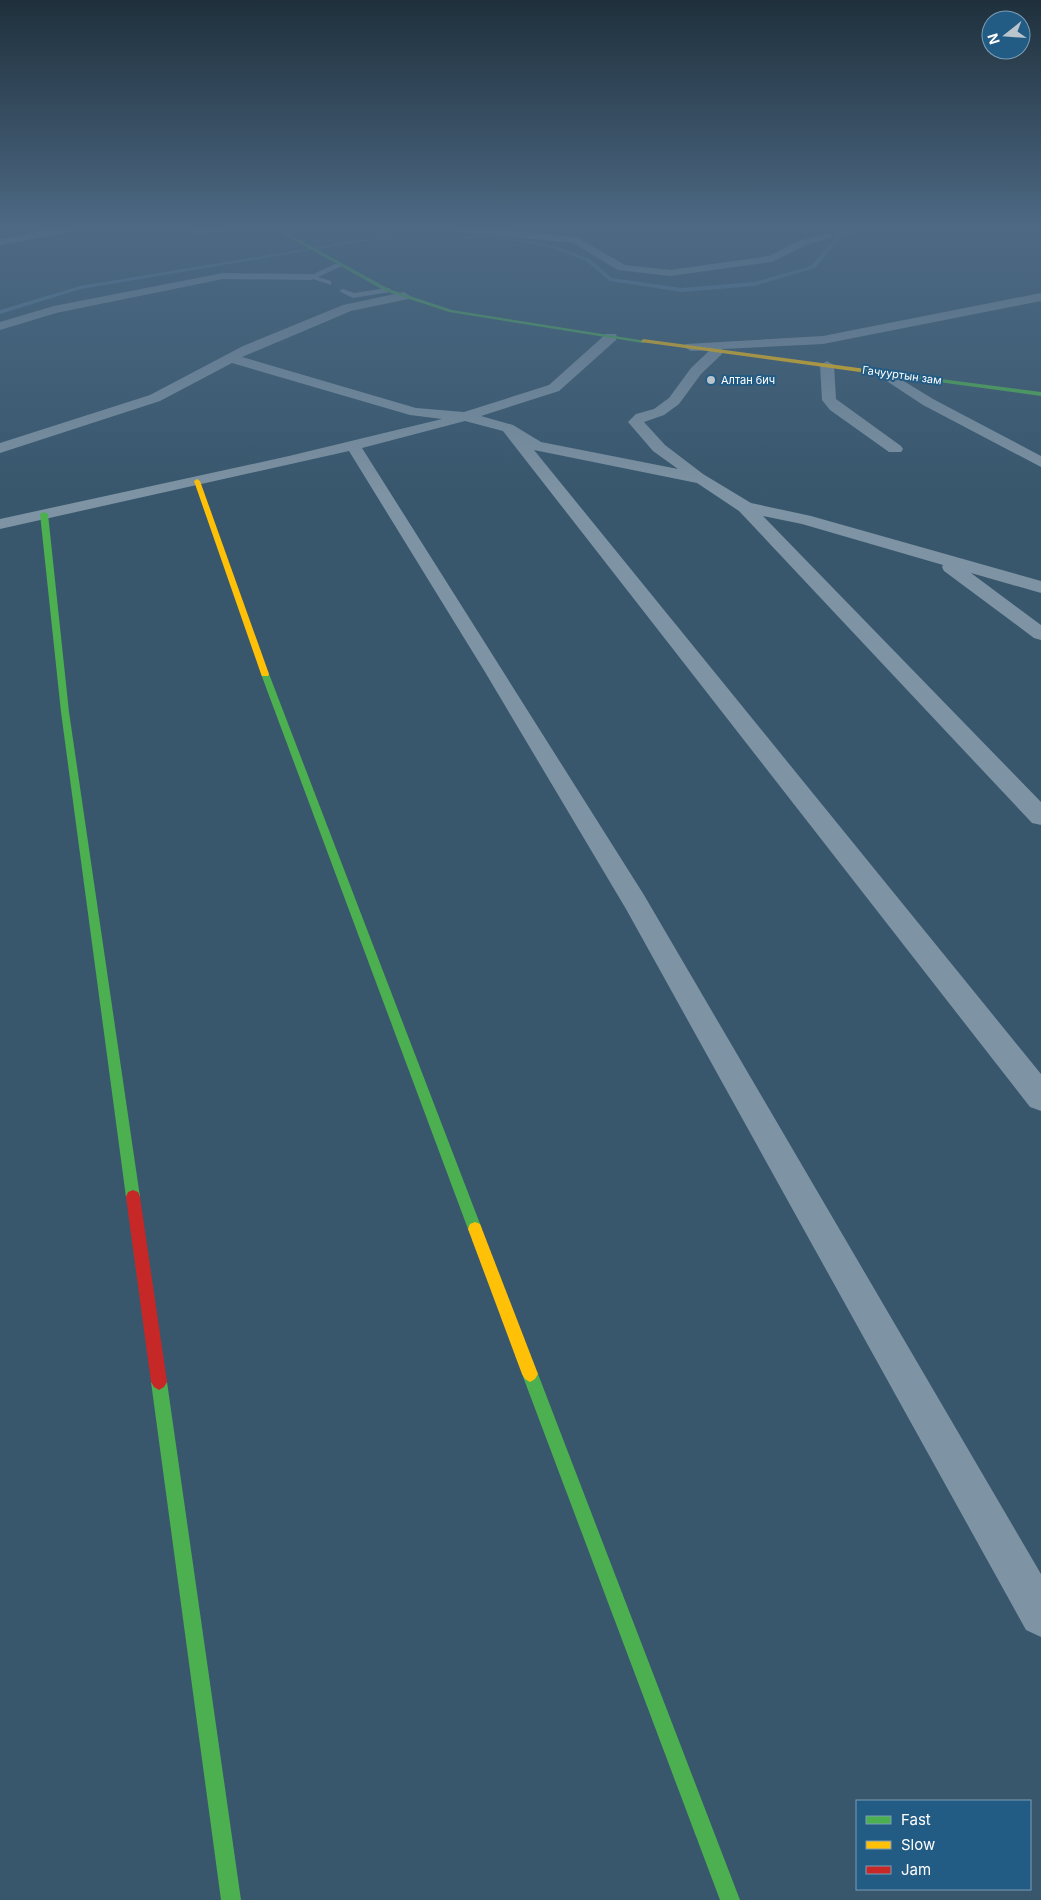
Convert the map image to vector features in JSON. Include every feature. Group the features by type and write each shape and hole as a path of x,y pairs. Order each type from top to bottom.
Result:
{"street":[{"path":"0,326 31,317"},
{"path":"0,448 155,398 230,358 327,317"},
{"name":"Гачууртын зам","path":"486,317 717,351 1041,394"},
{"path":"691,347 823,340 941,317"},
{"path":"0,524 353,446 464,416 554,388 611,336"},
{"path":"717,351 696,371 674,401 659,412 640,417 635,422 659,448 745,507 1041,817"},
{"path":"230,358 416,412 464,416 508,428 536,446 702,479"},
{"path":"826,365 829,400 834,407 895,449"},
{"path":"884,373 928,402 1041,462"},
{"path":"508,428 1041,1097"},
{"path":"353,446 495,672 635,902 1041,1615"},
{"path":"197,481 268,684 730,1900"},
{"path":"745,507 805,520 1041,587"},
{"path":"44,514 65,712 230,1900"},
{"path":"938,557 1041,634"}],"traffic: fast":[{"path":"487,317 643,341"},
{"path":"918,378 1041,394"},
{"path":"44,514 65,712 133,1197"},
{"path":"265,674 475,1229"},
{"path":"530,1374 730,1900"},
{"path":"159,1382 231,1900"}],"traffic: slow":[{"path":"643,341 918,378"},
{"path":"197,481 265,674"},
{"path":"475,1229 530,1374"}],"traffic: jam":[{"path":"133,1197 159,1382"}],"place":[{"name":"Алтан бич","path":"711,380"}]}
